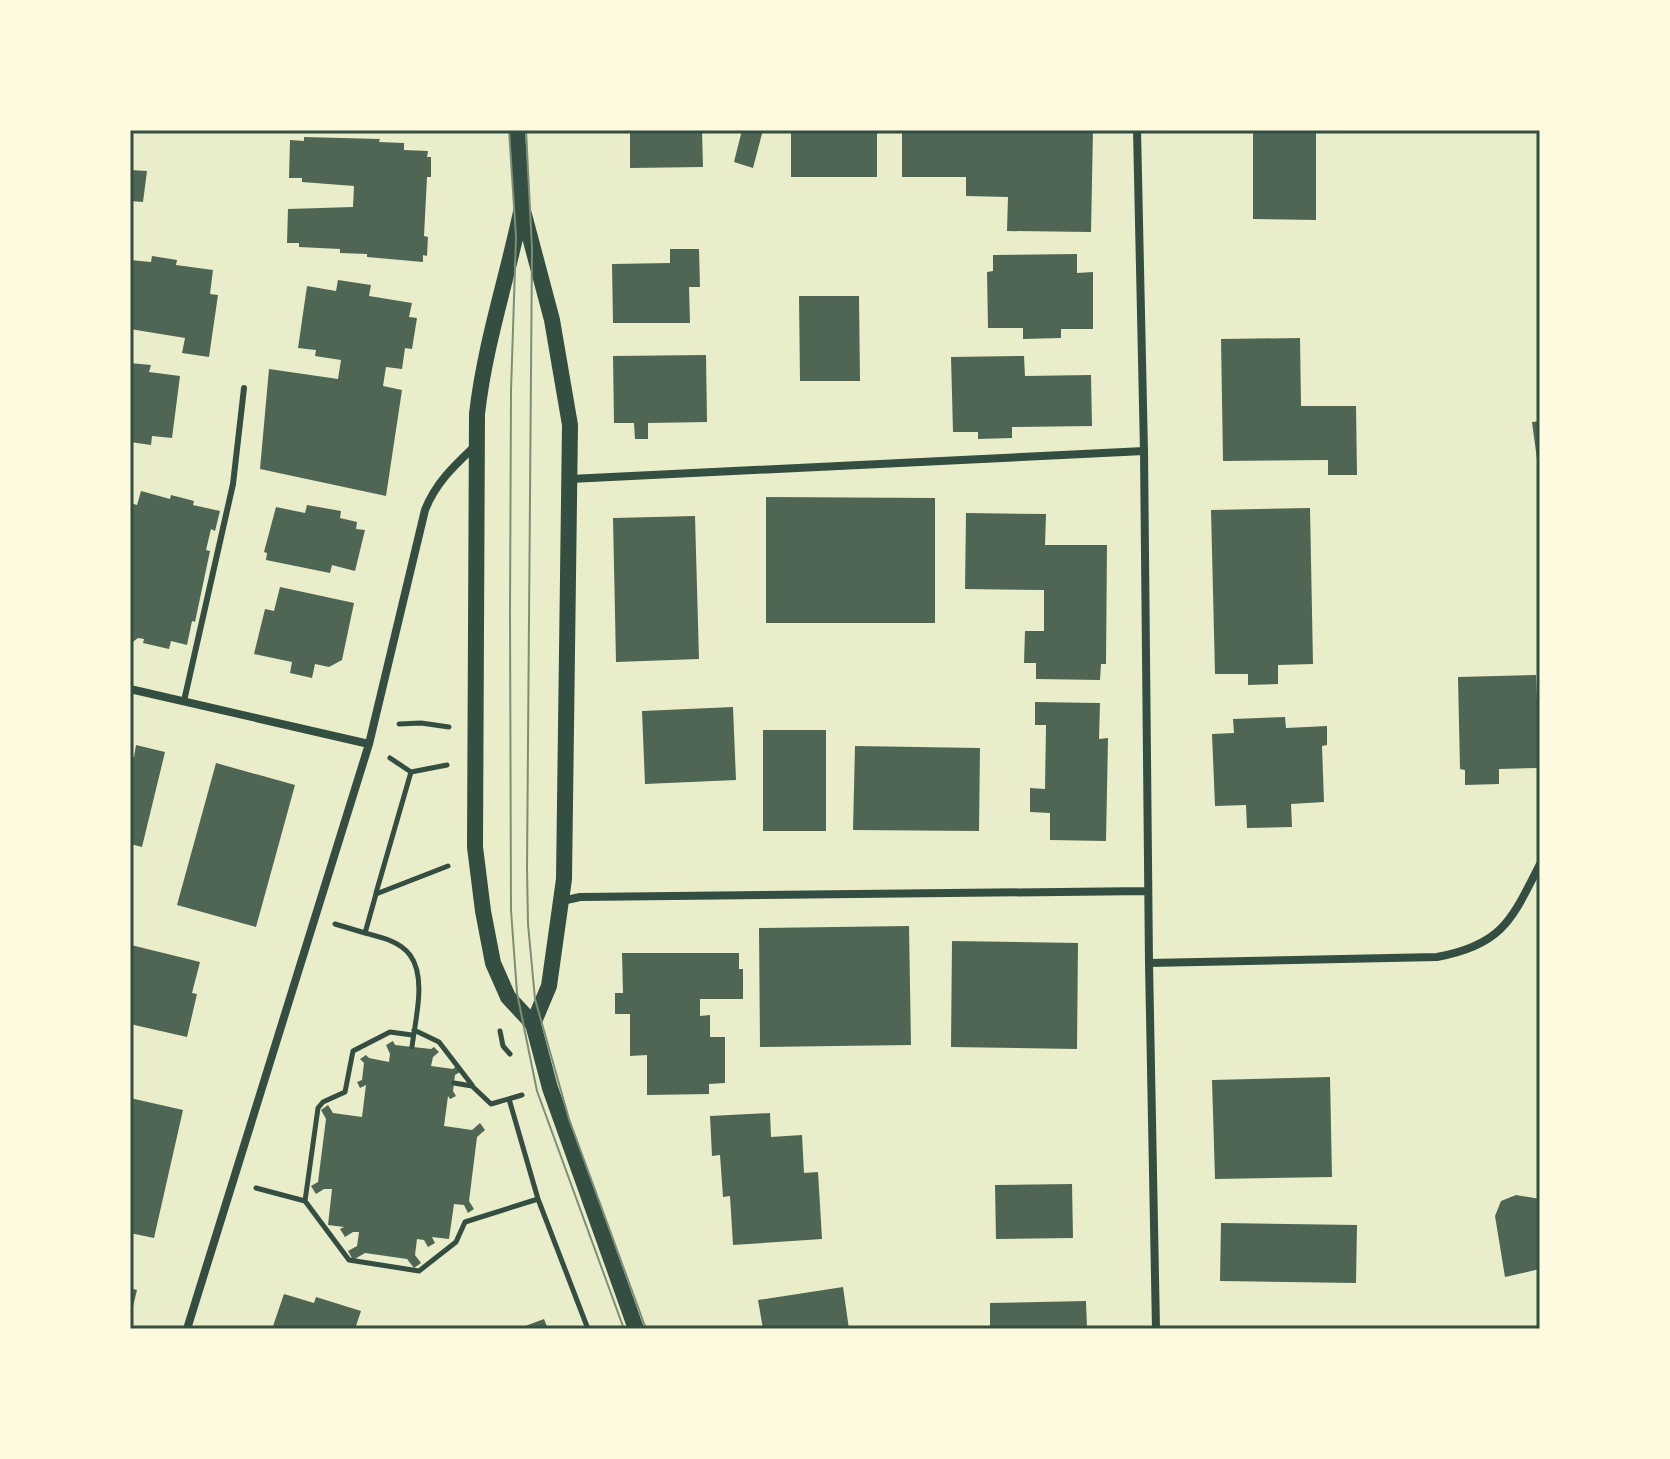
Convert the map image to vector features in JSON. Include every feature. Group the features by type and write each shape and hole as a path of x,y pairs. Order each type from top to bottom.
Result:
{"main road":[{"path":"517,130 522,207 552,320 568,408 564,879 549,986 533,1024"},
{"path":"522,207 480,387 475,847 493,963 508,997 533,1024 550,1088 636,1329"}],"street":[{"path":"1137,130 1156,1329"},
{"path":"187,1329 369,744 425,510 432,492 446,473 477,444"},
{"path":"569,479 1144,451"},
{"path":"130,689 369,744"},
{"path":"1149,963 1437,957 1458,953 1490,940 1502,929 1540,864"},
{"path":"562,901 580,897 1148,891"}],"lane":[{"path":"184,701 233,484 244,388"}],"path":[{"path":"373,726 421,723 458,729"},
{"path":"369,744 411,772 457,764"},
{"path":"411,772 365,933 391,941 409,954 419,978 412,1047"},
{"path":"376,894 461,861"},
{"path":"305,1201 318,1108 323,1102 345,1092 353,1051 390,1032 412,1032 439,1042 472,1086 491,1104 495,1103"},
{"path":"454,1083 472,1086"},
{"path":"509,1099 538,1199 588,1329"},
{"path":"232,1182 305,1201 349,1260 419,1271 456,1242 465,1222 538,1199"}],"building":[{"path":"630,130 702,130 703,167 630,168"},
{"path":"742,130 763,130 753,168 734,162"},
{"path":"791,130 877,130 877,177 791,177"},
{"path":"902,130 1093,130 1091,232 1007,231 1008,197 966,196 966,177 902,177"},
{"path":"1253,130 1316,130 1316,220 1253,219"},
{"path":"304,137 380,139 379,142 404,143 404,150 428,151 431,177 427,177 424,236 428,237 427,256 423,255 423,262 367,257 367,254 340,253 340,249 299,247 299,243 287,243 288,209 353,207 354,186 289,178 290,140 304,141"},
{"path":"130,170 147,171 143,202 130,201"},
{"path":"670,249 699,249 700,287 689,287 690,323 613,323 612,264 670,263"},
{"path":"1077,254 1077,273 1093,272 1093,329 1061,329 1061,338 1023,339 1023,328 988,328 987,272 993,271 993,255"},
{"path":"152,256 177,260 176,265 213,270 210,294 218,295 209,357 182,353 185,338 130,329 130,260 151,262"},
{"path":"338,280 371,285 369,296 412,303 409,317 417,318 412,349 405,348 402,369 386,367 383,386 402,390 386,496 260,469 269,369 338,379 341,360 315,356 316,350 298,348 307,286 336,291"},
{"path":"799,296 859,296 860,381 800,381"},
{"path":"1300,338 1301,406 1356,406 1357,475 1328,475 1328,460 1223,461 1221,339"},
{"path":"706,355 707,422 648,423 648,439 635,439 634,423 614,423 613,356"},
{"path":"1024,356 1025,376 1091,375 1092,426 1012,427 1012,438 978,439 978,432 953,432 951,357"},
{"path":"130,363 151,365 149,372 180,376 172,438 152,436 151,445 130,442"},
{"path":"1540,421 1540,467 1538,467 1532,422"},
{"path":"141,491 170,499 171,495 194,501 193,505 220,511 215,531 211,529 206,550 210,551 187,645 171,641 169,649 143,643 144,639 138,638 130,644 130,503 137,505"},
{"path":"766,497 935,498 935,623 766,623"},
{"path":"307,505 341,511 340,518 357,522 356,529 365,530 355,571 332,565 330,573 266,560 267,553 264,552 276,507 305,513"},
{"path":"1310,508 1313,664 1278,665 1278,684 1248,685 1248,674 1215,674 1211,510"},
{"path":"966,513 1046,514 1045,545 1107,545 1106,664 1101,664 1100,680 1036,679 1036,663 1024,663 1025,631 1044,631 1044,590 965,589"},
{"path":"695,516 699,659 616,662 613,518"},
{"path":"280,587 354,603 342,660 329,667 315,664 312,678 290,673 292,662 254,654 265,609 274,611"},
{"path":"1536,675 1537,702 1540,702 1538,768 1499,769 1499,784 1465,785 1465,770 1460,769 1458,677"},
{"path":"1035,702 1100,703 1099,739 1108,738 1106,841 1050,840 1050,813 1030,812 1030,788 1045,789 1046,725 1035,725"},
{"path":"733,707 736,780 645,784 642,711"},
{"path":"1285,717 1286,728 1327,726 1327,745 1322,746 1324,802 1291,804 1292,827 1247,828 1246,805 1215,806 1212,734 1234,733 1233,719"},
{"path":"763,730 826,730 826,831 763,831"},
{"path":"136,745 165,752 142,847 130,844 130,756 134,757"},
{"path":"855,746 980,748 979,831 853,830"},
{"path":"216,763 295,785 256,927 177,905"},
{"path":"909,926 911,1045 760,1047 759,928"},
{"path":"952,941 1078,943 1077,1049 951,1047"},
{"path":"131,945 200,962 192,993 197,994 187,1037 130,1024"},
{"path":"622,953 739,953 739,969 743,969 743,999 700,999 700,1016 710,1015 710,1037 725,1037 725,1083 709,1084 709,1094 647,1095 647,1055 630,1056 630,1014 615,1014 615,993 623,993"},
{"path":"393,1041 395,1045 434,1047 439,1052 433,1057 431,1066 453,1069 456,1066 460,1072 455,1075 453,1091 456,1096 450,1099 448,1096 444,1126 472,1130 480,1123 485,1130 477,1137 469,1201 474,1209 468,1213 464,1205 454,1204 449,1239 432,1237 435,1243 428,1247 424,1240 417,1239 415,1255 421,1263 414,1268 407,1259 365,1253 353,1260 348,1251 357,1246 359,1232 345,1237 340,1229 344,1227 328,1225 332,1189 316,1194 311,1186 318,1182 326,1119 321,1110 328,1105 333,1113 362,1117 366,1085 360,1088 357,1082 362,1080 364,1063 360,1059 366,1055 389,1062 386,1045"},
{"path":"1330,1077 1332,1177 1215,1179 1212,1080"},
{"path":"130,1098 183,1110 154,1238 130,1233"},
{"path":"770,1113 771,1137 802,1135 804,1173 818,1172 822,1239 733,1245 730,1196 723,1197 720,1155 712,1156 710,1116"},
{"path":"1072,1184 1073,1238 996,1239 995,1185"},
{"path":"1516,1195 1540,1199 1540,1269 1505,1277 1495,1216 1501,1201"},
{"path":"1221,1223 1357,1225 1356,1283 1220,1281"},
{"path":"843,1287 849,1329 763,1329 758,1300"},
{"path":"130,1288 137,1290 131,1315 130,1314"},
{"path":"284,1294 314,1303 316,1297 361,1311 355,1329 272,1329"},
{"path":"1086,1301 1087,1329 990,1329 990,1303"},
{"path":"544,1319 548,1329 517,1329"}],"tram line":[{"path":"509,130 516,237 511,391 510,614 511,910 517,993 537,1091 624,1329"},
{"path":"526,130 532,249 527,868 528,924 535,999 569,1119 646,1329"}]}
